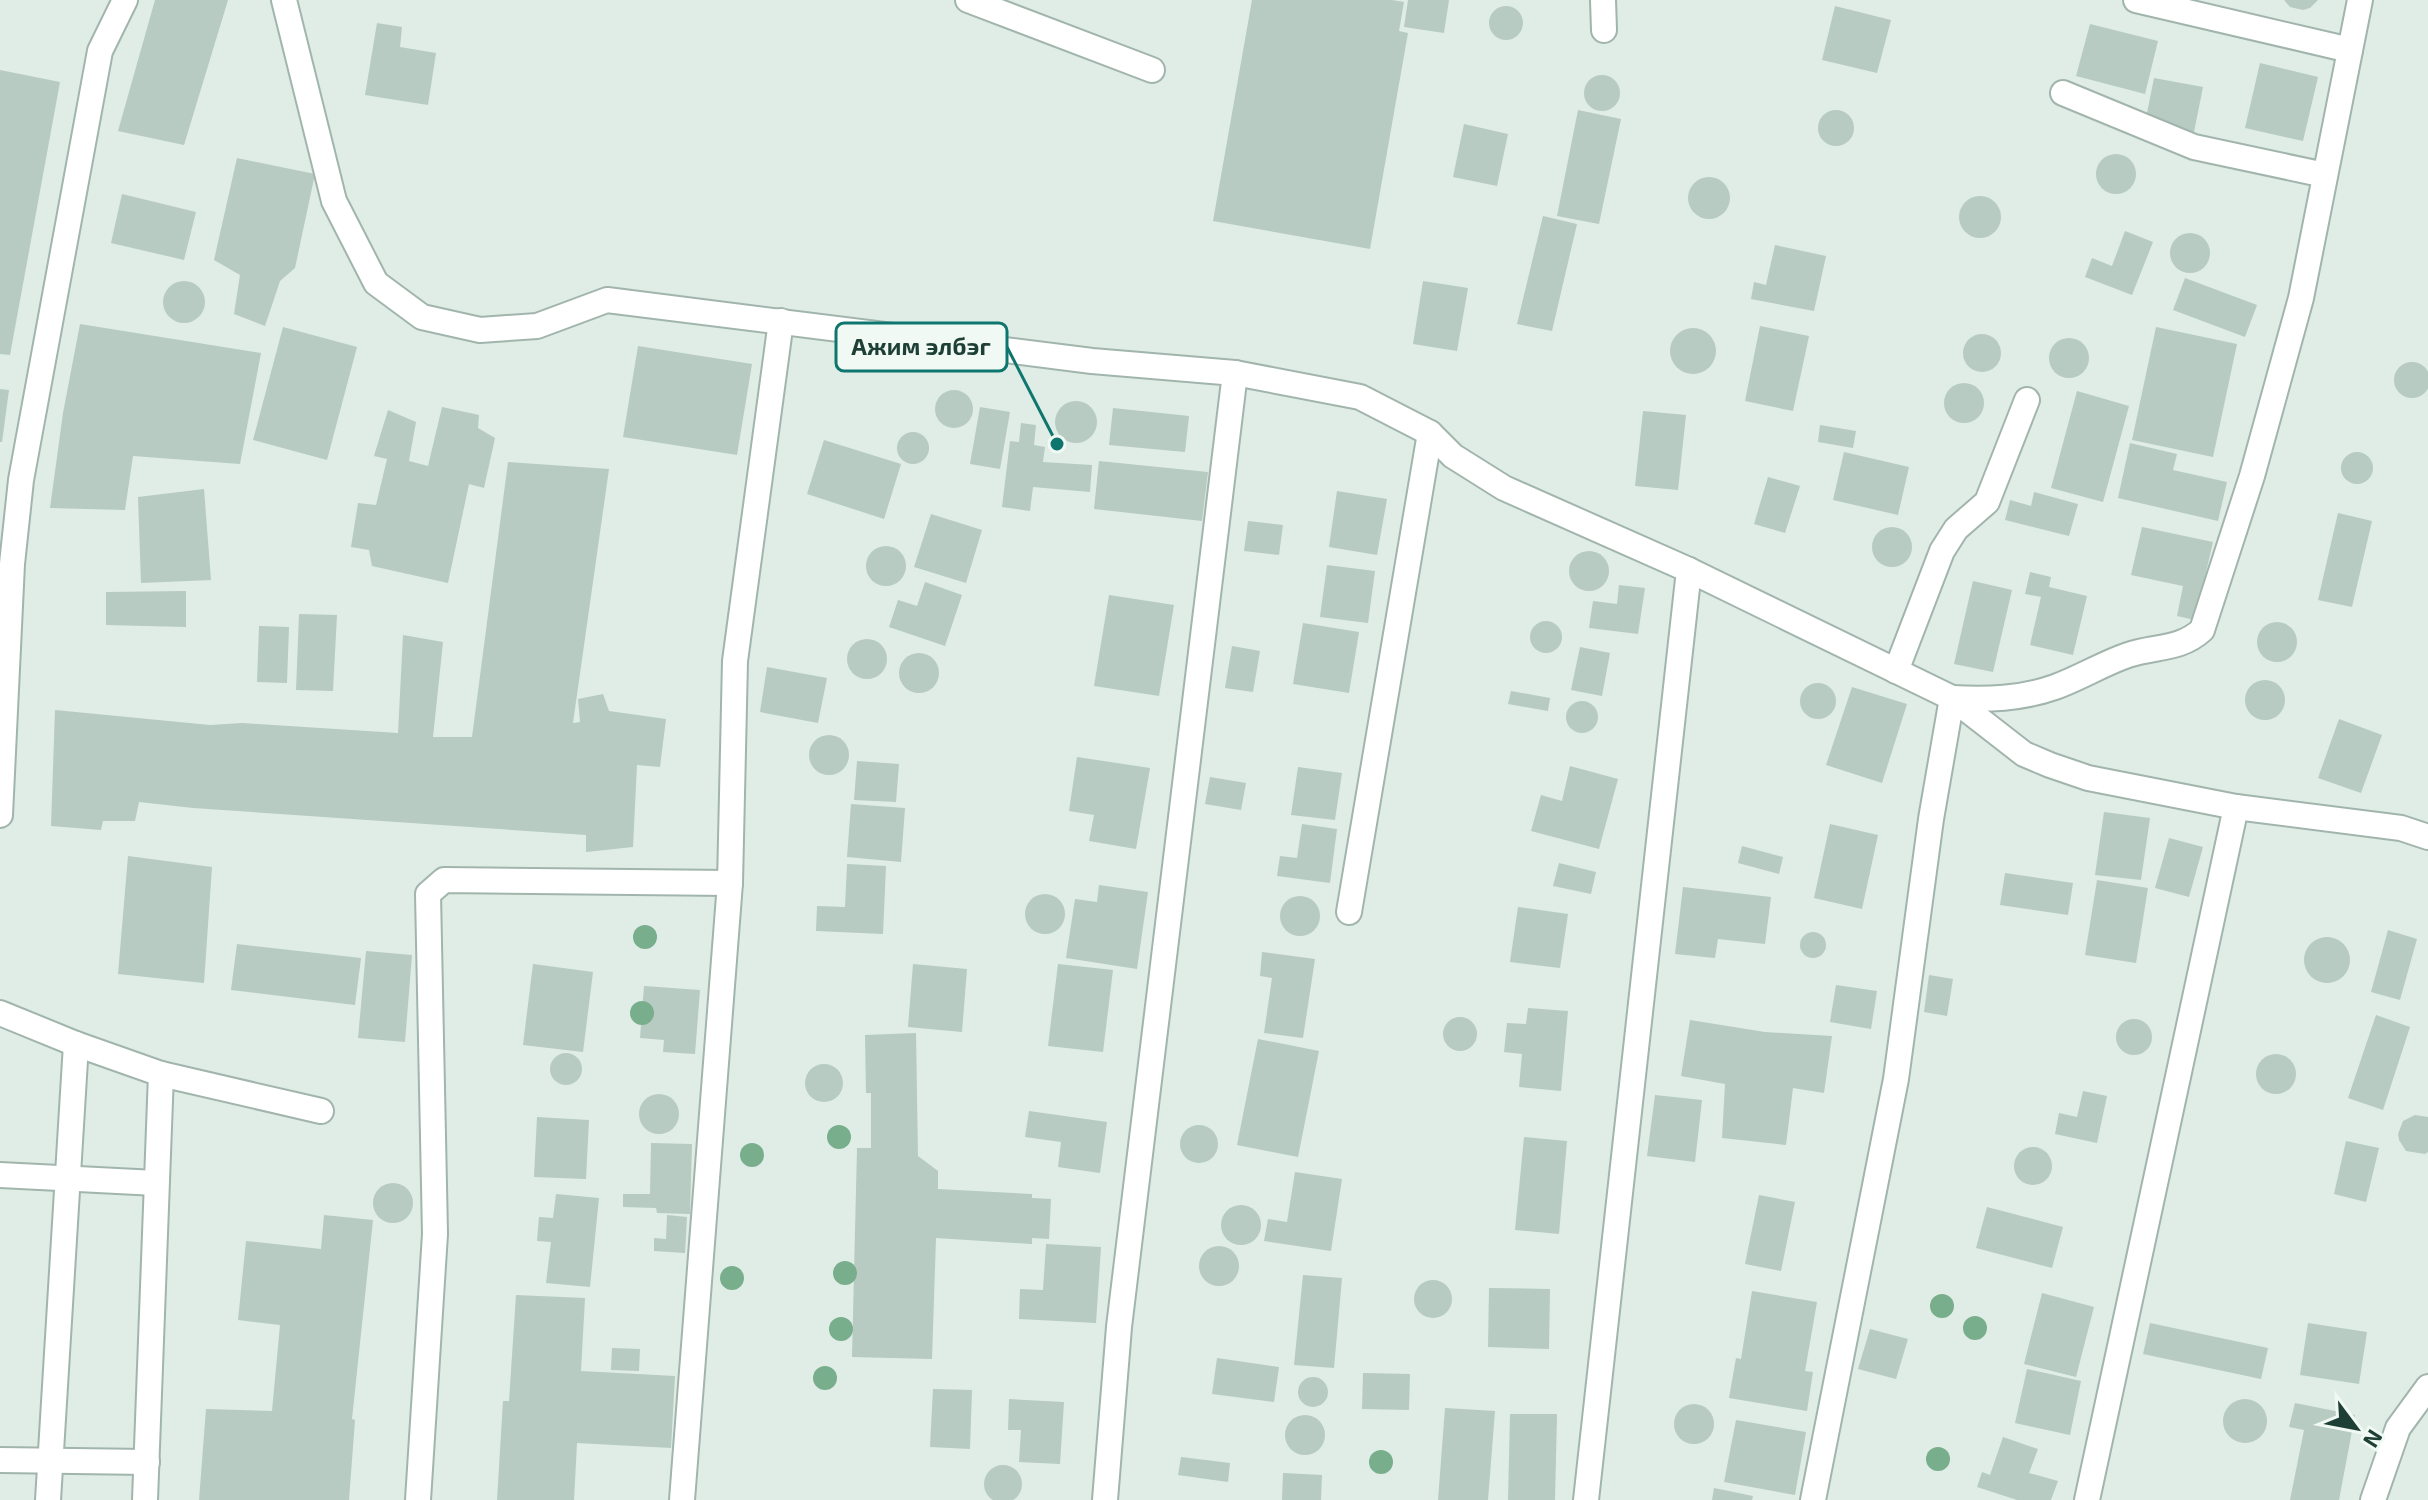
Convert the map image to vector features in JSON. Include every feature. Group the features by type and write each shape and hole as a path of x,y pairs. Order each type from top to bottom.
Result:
{"street":[{"path":"0,815 12,564 21,480 100,51 125,0"},
{"path":"284,0 334,201 376,283 422,317 480,330 537,326 607,300 1092,361 1235,373 1360,397 1430,433 1453,456 1504,488 1689,570 1952,698 2024,754 2050,765 2088,778 2236,807 2401,828 2428,837"},
{"path":"968,0 1152,70"},
{"path":"1603,0 1604,30"},
{"path":"2136,0 2350,50"},
{"path":"1952,698 1985,700 2035,693 2131,654 2183,644 2202,630 2252,476 2301,298 2360,0"},
{"path":"2063,93 2194,147 2325,175"},
{"path":"682,1500 730,883 735,661 781,321"},
{"path":"1105,1500 1119,1327 1235,373"},
{"path":"1896,671 1942,551 1956,529 1987,502 2027,400"},
{"path":"1349,912 1430,433"},
{"path":"1586,1500 1689,570"},
{"path":"1813,1500 1896,1079 1931,819 1952,698"},
{"path":"2087,1500 2236,807"},
{"path":"418,1500 435,1234 428,894 444,880 730,883"},
{"path":"0,1013 161,1074 321,1111"},
{"path":"48,1500 76,1044"},
{"path":"145,1500 161,1074"},
{"path":"0,1175 156,1183"},
{"path":"2373,1500 2398,1428 2428,1387"},
{"path":"0,1460 147,1462"}],"building":[{"path":"155,0 228,0 184,145 118,131"},
{"path":"1252,0 1404,2 1399,31 1408,33 1370,249 1213,221"},
{"path":"1408,0 1449,0 1444,33 1404,27"},
{"path":"2284,0 2318,0 2303,10 2290,7"},
{"path":"1506,6 1518,11 1523,23 1518,35 1506,40 1494,35 1489,23 1494,11"},
{"path":"1835,6 1891,20 1877,73 1822,60"},
{"path":"377,23 402,27 400,47 436,53 428,105 365,95"},
{"path":"2090,24 2158,41 2145,94 2076,76"},
{"path":"2260,63 2318,77 2303,141 2245,128"},
{"path":"0,70 60,82 10,355 0,354"},
{"path":"1602,75 1615,80 1620,93 1615,106 1602,111 1589,106 1584,93 1589,80"},
{"path":"2154,78 2203,87 2194,132 2145,123"},
{"path":"1578,110 1621,119 1599,224 1557,216"},
{"path":"1836,110 1849,115 1854,128 1849,141 1836,146 1823,141 1818,128 1823,115"},
{"path":"1464,124 1508,134 1497,186 1453,177"},
{"path":"2116,154 2130,160 2136,174 2130,188 2116,194 2102,188 2096,174 2102,160"},
{"path":"237,158 315,174 295,268 280,281 265,326 234,314 240,275 214,260"},
{"path":"1709,177 1724,183 1730,198 1724,213 1709,219 1694,213 1688,198 1694,183"},
{"path":"122,194 196,212 184,260 111,243"},
{"path":"1980,196 1995,202 2001,217 1995,232 1980,238 1965,232 1959,217 1965,202"},
{"path":"1543,216 1577,224 1552,331 1517,324"},
{"path":"2125,231 2153,242 2132,295 2085,277 2092,258 2112,266"},
{"path":"2190,233 2204,239 2210,253 2204,267 2190,273 2176,267 2170,253 2176,239"},
{"path":"1775,245 1826,256 1814,311 1751,299 1754,282 1766,285"},
{"path":"2185,278 2257,305 2245,337 2173,310"},
{"path":"184,281 199,287 205,302 199,317 184,323 169,317 163,302 169,287"},
{"path":"1423,281 1468,288 1457,351 1413,344"},
{"path":"80,324 261,353 240,464 133,456 125,510 50,508 63,413"},
{"path":"1760,326 1809,336 1793,411 1745,401"},
{"path":"283,327 357,347 327,460 253,440"},
{"path":"2156,327 2237,344 2213,457 2132,440"},
{"path":"1693,328 1710,334 1716,351 1710,368 1693,374 1676,368 1670,351 1676,334"},
{"path":"1982,334 1995,340 2001,353 1995,366 1982,372 1969,366 1963,353 1969,340"},
{"path":"2069,338 2083,344 2089,358 2083,372 2069,378 2055,372 2049,358 2055,344"},
{"path":"638,346 752,364 737,455 623,437"},
{"path":"2412,362 2425,367 2430,380 2425,393 2412,398 2399,393 2394,380 2399,367"},
{"path":"1964,383 1978,389 1984,403 1978,417 1964,423 1950,417 1944,403 1950,389"},
{"path":"0,389 9,390 2,442 0,442"},
{"path":"954,390 968,395 973,409 968,423 954,428 940,423 935,409 940,395"},
{"path":"2077,391 2129,406 2103,502 2051,488"},
{"path":"1076,401 1091,407 1097,422 1091,437 1076,443 1061,437 1055,422 1061,407"},
{"path":"442,407 479,415 478,428 495,438 484,488 469,484 448,583 372,566 369,550 351,547 358,503 376,505 387,459 374,456 388,410 416,422 409,461 428,466"},
{"path":"980,407 1010,412 1000,469 970,464"},
{"path":"1113,408 1189,416 1185,452 1109,445"},
{"path":"1643,411 1686,415 1678,490 1635,486"},
{"path":"1021,423 1036,425 1034,445 1045,447 1043,462 1092,465 1090,492 1033,487 1030,511 1002,507 1010,441 1019,442"},
{"path":"1820,425 1856,431 1853,448 1818,442"},
{"path":"913,432 924,437 929,448 924,459 913,464 902,459 897,448 902,437"},
{"path":"824,440 901,464 884,519 807,494"},
{"path":"2130,443 2177,454 2173,470 2227,482 2218,521 2118,498"},
{"path":"1844,452 1909,467 1898,515 1833,500"},
{"path":"2357,452 2368,457 2373,468 2368,479 2357,484 2346,479 2341,468 2346,457"},
{"path":"1099,461 1208,472 1202,521 1094,509"},
{"path":"508,462 609,469 573,723 580,722 578,699 603,694 609,711 666,719 660,767 637,765 633,847 586,852 586,835 139,802 135,821 103,821 101,830 51,826 55,710 210,725 242,723 398,733 403,635 443,642 433,737 472,737"},
{"path":"1768,477 1800,486 1785,533 1754,524"},
{"path":"204,489 211,580 141,583 138,497"},
{"path":"1337,491 1387,499 1377,555 1329,547"},
{"path":"2034,492 2078,504 2069,536 2005,520 2010,500 2031,506"},
{"path":"2338,513 2372,521 2352,607 2318,600"},
{"path":"931,514 982,530 966,583 914,567"},
{"path":"1248,521 1283,525 1279,555 1244,551"},
{"path":"1892,527 1906,533 1912,547 1906,561 1892,567 1878,561 1872,547 1878,533"},
{"path":"2142,527 2213,542 2195,620 2177,616 2183,586 2131,575"},
{"path":"886,546 900,552 906,566 900,580 886,586 872,580 866,566 872,552"},
{"path":"1589,551 1603,557 1609,571 1603,585 1589,591 1575,585 1569,571 1575,557"},
{"path":"1327,565 1375,571 1368,623 1320,617"},
{"path":"2030,572 2051,577 2049,587 2087,596 2073,655 2030,645 2041,597 2025,594"},
{"path":"1973,581 2012,590 1993,672 1954,664"},
{"path":"925,582 962,595 945,646 889,627 898,600 917,606"},
{"path":"1619,585 1645,588 1638,634 1589,628 1593,601 1617,604"},
{"path":"186,591 186,627 106,625 106,592"},
{"path":"1109,595 1174,605 1159,696 1094,686"},
{"path":"299,614 337,615 333,691 296,690"},
{"path":"1546,621 1557,626 1562,637 1557,648 1546,653 1535,648 1530,637 1535,626"},
{"path":"2277,622 2291,628 2297,642 2291,656 2277,662 2263,656 2257,642 2263,628"},
{"path":"1303,623 1359,632 1349,693 1293,684"},
{"path":"259,626 289,627 287,683 257,682"},
{"path":"867,639 881,645 887,659 881,673 867,679 853,673 847,659 853,645"},
{"path":"1232,646 1260,651 1253,692 1225,688"},
{"path":"1580,647 1610,653 1602,696 1571,690"},
{"path":"919,653 933,659 939,673 933,687 919,693 905,687 899,673 905,659"},
{"path":"767,667 827,678 818,723 760,712"},
{"path":"2265,680 2279,686 2285,700 2279,714 2265,720 2251,714 2245,700 2251,686"},
{"path":"1818,683 1830,689 1836,701 1830,713 1818,719 1806,713 1800,701 1806,689"},
{"path":"1852,687 1907,704 1882,783 1826,765"},
{"path":"1511,691 1550,698 1548,711 1508,704"},
{"path":"1582,701 1593,706 1598,717 1593,728 1582,733 1571,728 1566,717 1571,706"},
{"path":"2339,719 2382,735 2361,793 2318,778"},
{"path":"829,735 843,741 849,755 843,769 829,775 815,769 809,755 815,741"},
{"path":"1077,757 1150,768 1136,849 1089,841 1094,815 1069,811"},
{"path":"857,761 899,764 896,802 854,800"},
{"path":"1570,766 1618,779 1599,849 1531,831 1541,795 1562,801"},
{"path":"1298,767 1342,773 1335,820 1291,815"},
{"path":"1210,777 1246,783 1241,810 1205,804"},
{"path":"851,804 905,808 901,862 847,857"},
{"path":"2104,812 2150,818 2141,880 2095,875"},
{"path":"1302,824 1337,829 1330,883 1277,876 1280,856 1297,858"},
{"path":"1830,824 1878,835 1862,909 1814,898"},
{"path":"2169,838 2203,847 2189,897 2155,888"},
{"path":"1742,846 1783,857 1779,874 1738,863"},
{"path":"128,856 212,867 204,983 118,974"},
{"path":"1559,863 1596,872 1591,894 1553,886"},
{"path":"847,864 886,866 883,934 816,931 817,906 845,907"},
{"path":"2005,873 2073,883 2068,915 2000,905"},
{"path":"2097,880 2148,888 2136,963 2085,955"},
{"path":"1099,885 1148,892 1137,969 1066,958 1075,899 1097,902"},
{"path":"1683,887 1771,897 1765,944 1718,939 1715,958 1675,954"},
{"path":"1045,894 1059,900 1065,914 1059,928 1045,934 1031,928 1025,914 1031,900"},
{"path":"1300,896 1314,902 1320,916 1314,930 1300,936 1286,930 1280,916 1286,902"},
{"path":"1518,907 1568,914 1560,968 1510,962"},
{"path":"2388,930 2417,939 2400,1000 2371,992"},
{"path":"1813,932 1822,936 1826,945 1822,954 1813,958 1804,954 1800,945 1804,936"},
{"path":"2327,937 2343,944 2350,960 2343,976 2327,983 2311,976 2304,960 2311,944"},
{"path":"237,944 361,958 355,1005 231,990"},
{"path":"366,951 412,955 405,1042 358,1038"},
{"path":"1262,952 1315,959 1303,1038 1264,1033 1272,978 1260,976"},
{"path":"533,964 593,972 583,1052 523,1045"},
{"path":"913,964 967,969 962,1032 908,1027"},
{"path":"1058,964 1113,970 1103,1052 1048,1046"},
{"path":"1929,975 1953,979 1947,1016 1924,1012"},
{"path":"1836,985 1877,991 1871,1029 1830,1022"},
{"path":"644,986 700,990 695,1054 663,1052 664,1040 640,1038"},
{"path":"1528,1008 1568,1011 1561,1091 1519,1087 1522,1054 1504,1052 1507,1023 1526,1024"},
{"path":"2376,1015 2410,1027 2383,1110 2348,1098"},
{"path":"1460,1017 1472,1022 1477,1034 1472,1046 1460,1051 1448,1046 1443,1034 1448,1022"},
{"path":"2134,1019 2147,1024 2152,1037 2147,1050 2134,1055 2121,1050 2116,1037 2121,1024"},
{"path":"1690,1020 1765,1032 1832,1036 1824,1093 1793,1088 1786,1145 1722,1138 1725,1084 1681,1076"},
{"path":"916,1033 918,1156 938,1171 938,1189 1032,1194 1032,1198 1051,1199 1049,1239 1032,1238 1032,1244 936,1238 932,1359 852,1357 857,1148 871,1148 871,1093 866,1093 865,1035"},
{"path":"1258,1039 1319,1051 1298,1157 1237,1145"},
{"path":"566,1053 577,1058 582,1069 577,1080 566,1085 555,1080 550,1069 555,1058"},
{"path":"2276,1054 2290,1060 2296,1074 2290,1088 2276,1094 2262,1088 2256,1074 2262,1060"},
{"path":"824,1064 838,1069 843,1083 838,1097 824,1102 810,1097 805,1083 810,1069"},
{"path":"2083,1091 2107,1096 2097,1143 2055,1134 2059,1113 2077,1117"},
{"path":"659,1094 673,1100 679,1114 673,1128 659,1134 645,1128 639,1114 645,1100"},
{"path":"1655,1095 1702,1100 1695,1162 1647,1156"},
{"path":"1029,1111 1107,1122 1100,1173 1058,1167 1061,1142 1025,1137"},
{"path":"2415,1115 2428,1117 2428,1152 2425,1154 2406,1151 2399,1140 2403,1121"},
{"path":"537,1117 589,1120 586,1179 534,1177"},
{"path":"1199,1125 1212,1131 1218,1144 1212,1157 1199,1163 1186,1157 1180,1144 1186,1131"},
{"path":"1524,1137 1567,1141 1559,1234 1515,1230"},
{"path":"2346,1141 2379,1148 2366,1202 2334,1194"},
{"path":"651,1143 692,1144 690,1214 657,1213 656,1208 623,1207 623,1194 650,1194"},
{"path":"2033,1147 2046,1153 2052,1166 2046,1179 2033,1185 2020,1179 2014,1166 2020,1153"},
{"path":"1295,1172 1342,1179 1331,1251 1264,1241 1268,1219 1287,1222"},
{"path":"393,1183 407,1189 413,1203 407,1217 393,1223 379,1217 373,1203 379,1189"},
{"path":"556,1194 599,1198 590,1287 546,1283 551,1242 537,1241 539,1217 553,1218"},
{"path":"1759,1195 1795,1202 1781,1271 1745,1264"},
{"path":"1241,1205 1255,1211 1261,1225 1255,1239 1241,1245 1227,1239 1221,1225 1227,1211"},
{"path":"1987,1207 2063,1227 2052,1268 1976,1248"},
{"path":"324,1215 373,1220 352,1419 355,1420 349,1500 199,1500 206,1409 272,1411 280,1325 238,1320 246,1241 321,1249"},
{"path":"667,1215 687,1217 685,1253 654,1251 654,1238 666,1239"},
{"path":"1046,1244 1101,1247 1096,1323 1019,1319 1020,1289 1043,1290"},
{"path":"1219,1246 1233,1252 1239,1266 1233,1280 1219,1286 1205,1280 1199,1266 1205,1252"},
{"path":"1303,1275 1342,1278 1334,1368 1294,1365"},
{"path":"1433,1280 1447,1285 1452,1299 1447,1313 1433,1318 1419,1313 1414,1299 1419,1285"},
{"path":"1489,1288 1550,1289 1549,1349 1488,1347"},
{"path":"1752,1291 1817,1302 1805,1371 1813,1372 1807,1411 1729,1398 1736,1358 1741,1359"},
{"path":"2042,1293 2094,1307 2076,1377 2024,1364"},
{"path":"516,1295 585,1298 581,1371 675,1376 671,1448 577,1443 574,1500 497,1500 503,1401 509,1401"},
{"path":"2150,1323 2268,1348 2261,1379 2143,1354"},
{"path":"2308,1323 2367,1332 2359,1384 2300,1375"},
{"path":"1870,1329 1908,1339 1896,1379 1858,1369"},
{"path":"612,1348 640,1349 639,1371 611,1370"},
{"path":"1217,1358 1279,1367 1274,1402 1212,1394"},
{"path":"2027,1369 2081,1381 2070,1435 2015,1423"},
{"path":"1363,1373 1410,1374 1409,1410 1362,1409"},
{"path":"1313,1377 1324,1381 1328,1392 1324,1403 1313,1407 1302,1403 1298,1392 1302,1381"},
{"path":"933,1389 972,1390 970,1449 930,1447"},
{"path":"1009,1399 1064,1402 1060,1464 1019,1462 1021,1430 1008,1430"},
{"path":"2245,1399 2261,1405 2267,1421 2261,1437 2245,1443 2229,1437 2223,1421 2229,1405"},
{"path":"2295,1403 2355,1415 2339,1500 2290,1500 2304,1430 2289,1427"},
{"path":"1694,1404 1708,1410 1714,1424 1708,1438 1694,1444 1680,1438 1674,1424 1680,1410"},
{"path":"1445,1408 1495,1411 1488,1500 1438,1500"},
{"path":"1510,1414 1557,1414 1555,1500 1508,1500"},
{"path":"1305,1415 1319,1421 1325,1435 1319,1449 1305,1455 1291,1449 1285,1435 1291,1421"},
{"path":"1736,1420 1806,1432 1795,1495 1724,1482"},
{"path":"2003,1437 2038,1449 2029,1473 2058,1481 2051,1500 2017,1500 1977,1487 1982,1472 1990,1475"},
{"path":"1181,1457 1230,1463 1228,1482 1178,1475"},
{"path":"1003,1465 1017,1470 1022,1484 1017,1498 1003,1503 989,1498 984,1484 989,1470"},
{"path":"1283,1473 1322,1475 1321,1500 1282,1500"},
{"path":"1714,1488 1753,1496 1752,1500 1712,1500"}],"place":[{"name":"Ажим элбэг","path":"1057,444"}]}
